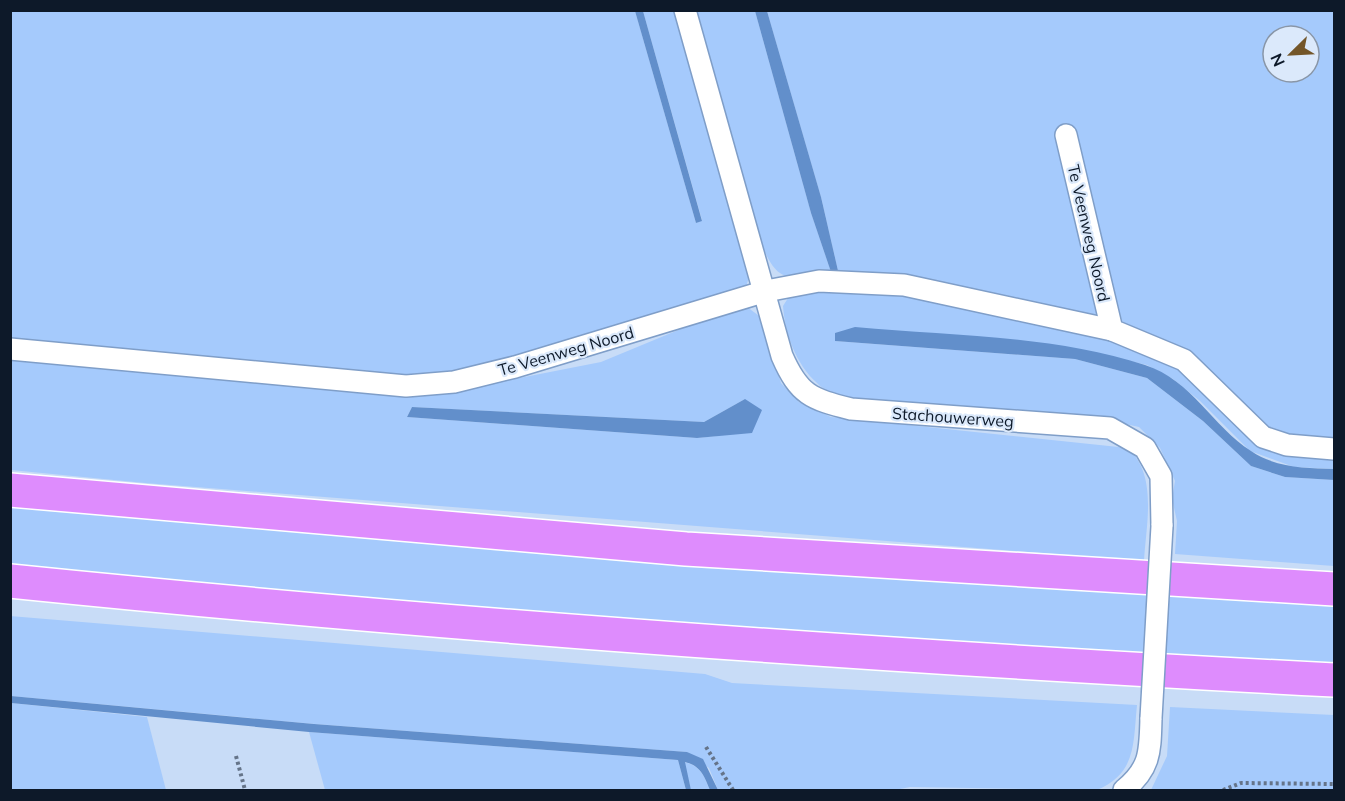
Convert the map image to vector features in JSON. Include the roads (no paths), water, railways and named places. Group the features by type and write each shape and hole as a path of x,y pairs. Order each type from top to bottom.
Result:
{"highway":[{"path":"10,490 686,549 1335,588"},
{"path":"10,581 570,631 1095,667 1335,680"}],"street":[{"name":"Stachouwerweg","path":"685,10 766,291 782,356 793,382 818,401 851,410 1110,428 1145,448 1161,476 1162,526 1150,718 1150,753 1140,777 1124,790"},
{"name":"Te Veenweg Noord","path":"1066,135 1112,330"},
{"name":"Te Veenweg Noord","path":"10,349 406,386 454,382 515,367 766,291 819,281 904,285 1112,330 1184,360 1263,437 1287,445 1335,449"}]}
